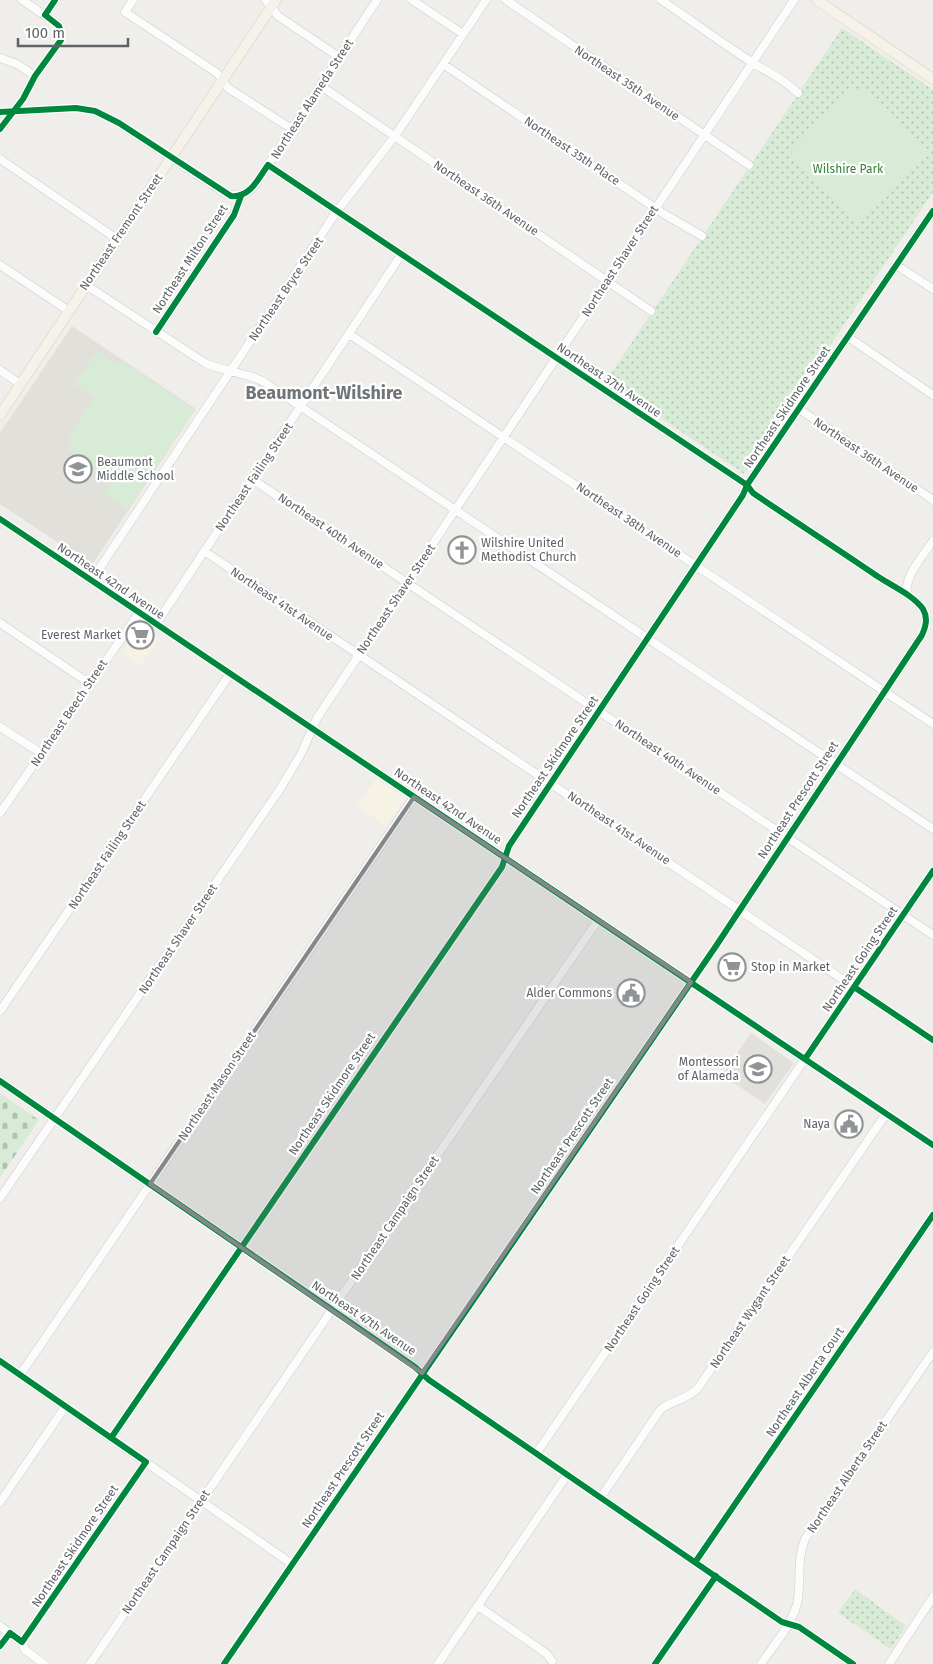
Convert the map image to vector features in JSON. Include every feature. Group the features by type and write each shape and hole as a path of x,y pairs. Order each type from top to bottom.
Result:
{"main road":[{"path":"817,0 932,75"},
{"name":"Northeast Fremont Street","path":"0,415 223,80 271,2"}],"street":[{"path":"0,129 24,99 35,76 62,36 59,26 22,0"},
{"path":"45,16 55,0"},
{"path":"133,0 125,12 217,73 228,88 292,129"},
{"name":"Northeast Alameda Street","path":"241,196 253,188 377,0"},
{"path":"412,0 463,34"},
{"name":"Northeast Bryce Street","path":"91,581 337,211 395,136 486,0"},
{"name":"Northeast 35th Avenue","path":"506,0 749,166"},
{"path":"661,0 752,62 780,78 798,93"},
{"name":"Northeast Shaver Street","path":"0,1198 280,789 313,729 317,718 794,0"},
{"path":"271,2 278,16 339,57"},
{"path":"0,58 17,64 35,76"},
{"name":"Northeast 35th Place","path":"443,64 702,236"},
{"name":"Northeast 36th Avenue","path":"321,86 651,311"},
{"path":"0,112 76,108 95,111 119,123 226,194 241,196"},
{"path":"0,159 117,239"},
{"name":"Northeast 37th Avenue","path":"268,165 747,485 753,493 807,530 897,590 907,593 929,616"},
{"name":"Northeast Milton Street","path":"156,332 234,216 241,196"},
{"name":"Northeast Skidmore Street","path":"111,1438 502,867 509,846 743,495 747,485 933,211"},
{"name":"Northeast Failing Street","path":"156,624 401,255"},
{"path":"0,264 69,311"},
{"path":"896,265 933,289"},
{"path":"86,285 205,363 260,380 301,406 933,829"},
{"name":"Northeast 38th Avenue","path":"349,334 933,724"},
{"path":"848,337 933,395"},
{"path":"0,370 20,384"},
{"name":"Northeast 36th Avenue","path":"798,409 933,500"},
{"name":"Northeast 40th Avenue","path":"252,479 933,935"},
{"name":"Northeast 42nd Avenue","path":"0,519 933,1145"},
{"path":"907,593 906,587 911,575 933,541"},
{"name":"Northeast 41st Avenue","path":"204,552 933,1040"},
{"name":"Northeast Beech Street","path":"0,813 139,613"},
{"name":"Northeast Prescott Street","path":"224,1664 691,982 922,635 929,616"},
{"path":"0,623 89,683"},
{"name":"Northeast Failing Street","path":"0,1011 230,674"},
{"path":"0,727 41,754"},
{"name":"Northeast Mason Street","path":"20,1375 414,797"},
{"name":"Northeast Going Street","path":"536,1454 933,871"},
{"name":"Northeast Campaign Street","path":"90,1664 598,920"},
{"name":"Northeast 47th Avenue","path":"0,1081 416,1367 429,1380 536,1454 602,1497 782,1622 799,1628 853,1664"},
{"name":"Northeast Wygant Street","path":"602,1497 660,1410 672,1402 688,1397 698,1388 886,1114"},
{"name":"Northeast Alberta Court","path":"696,1562 933,1214"},
{"name":"Northeast Alberta Street","path":"760,1664 788,1624 796,1604 799,1561 805,1539 933,1352"},
{"path":"0,1361 292,1564"},
{"path":"0,1502 65,1407"},
{"name":"Northeast Skidmore Street","path":"22,1642 146,1462"},
{"path":"438,1664 568,1475"},
{"path":"655,1664 716,1576"},
{"path":"888,1664 933,1598"},
{"path":"478,1606 547,1654 552,1660"},
{"path":"0,1626 22,1642 25,1650 44,1664"},
{"path":"0,1646 10,1633"}],"highlighted area":[{"path":"414,797 691,982 422,1373 150,1184"}],"shaded area":[{"name":"Beaumont Middle School","path":"72,326 196,409 92,565 0,504 0,433"},
{"path":"141,626 159,638 140,666 122,654"},
{"path":"376,779 405,798 386,826 357,806"},
{"name":"Montessori of Alameda","path":"751,1033 794,1063 765,1104 722,1075"}],"green space":[{"name":"Wilshire Park","path":"842,28 933,90 933,192 744,474 606,381"},
{"path":"863,88 928,150 864,219 855,220 789,155 852,90"},
{"path":"97,351 117,364 120,360 195,410 126,513 124,512 126,509 104,494 111,484 71,458 73,454 69,451 71,440 68,438 94,398 74,384"},
{"path":"0,1093 39,1120 0,1178"},
{"path":"855,1589 906,1626 891,1649 838,1613"}],"cycle path":[{"path":"0,129 23,99 35,76 61,40 59,26 45,15 55,0"},
{"path":"0,112 76,108 95,111 119,123 231,196 238,196 248,191 268,165 747,485 753,493 908,595 919,604 926,616 922,635 716,946 224,1664"},
{"path":"156,332 234,215 241,196"},
{"path":"111,1438 502,867 509,846 743,495 747,485 933,211"},
{"path":"0,519 933,1145"},
{"path":"805,1059 933,871"},
{"path":"854,987 933,1040"},
{"path":"0,1081 415,1367 429,1380 782,1622 799,1627 853,1664"},
{"path":"696,1561 933,1215"},
{"path":"0,1361 146,1462 22,1642 10,1633 0,1646"},
{"path":"655,1664 716,1576"}],"place":[{"name":"Beaumont Middle School","path":"78,469"},
{"name":"Wilshire United Methodist Church","path":"462,550"},
{"name":"Everest Market","path":"140,635"},
{"name":"Stop in Market","path":"732,967"},
{"name":"Alder Commons","path":"631,993"},
{"name":"Montessori of Alameda","path":"758,1069"},
{"name":"Naya","path":"849,1124"}],"district":[{"name":"Beaumont-Wilshire","path":"324,393"}]}
